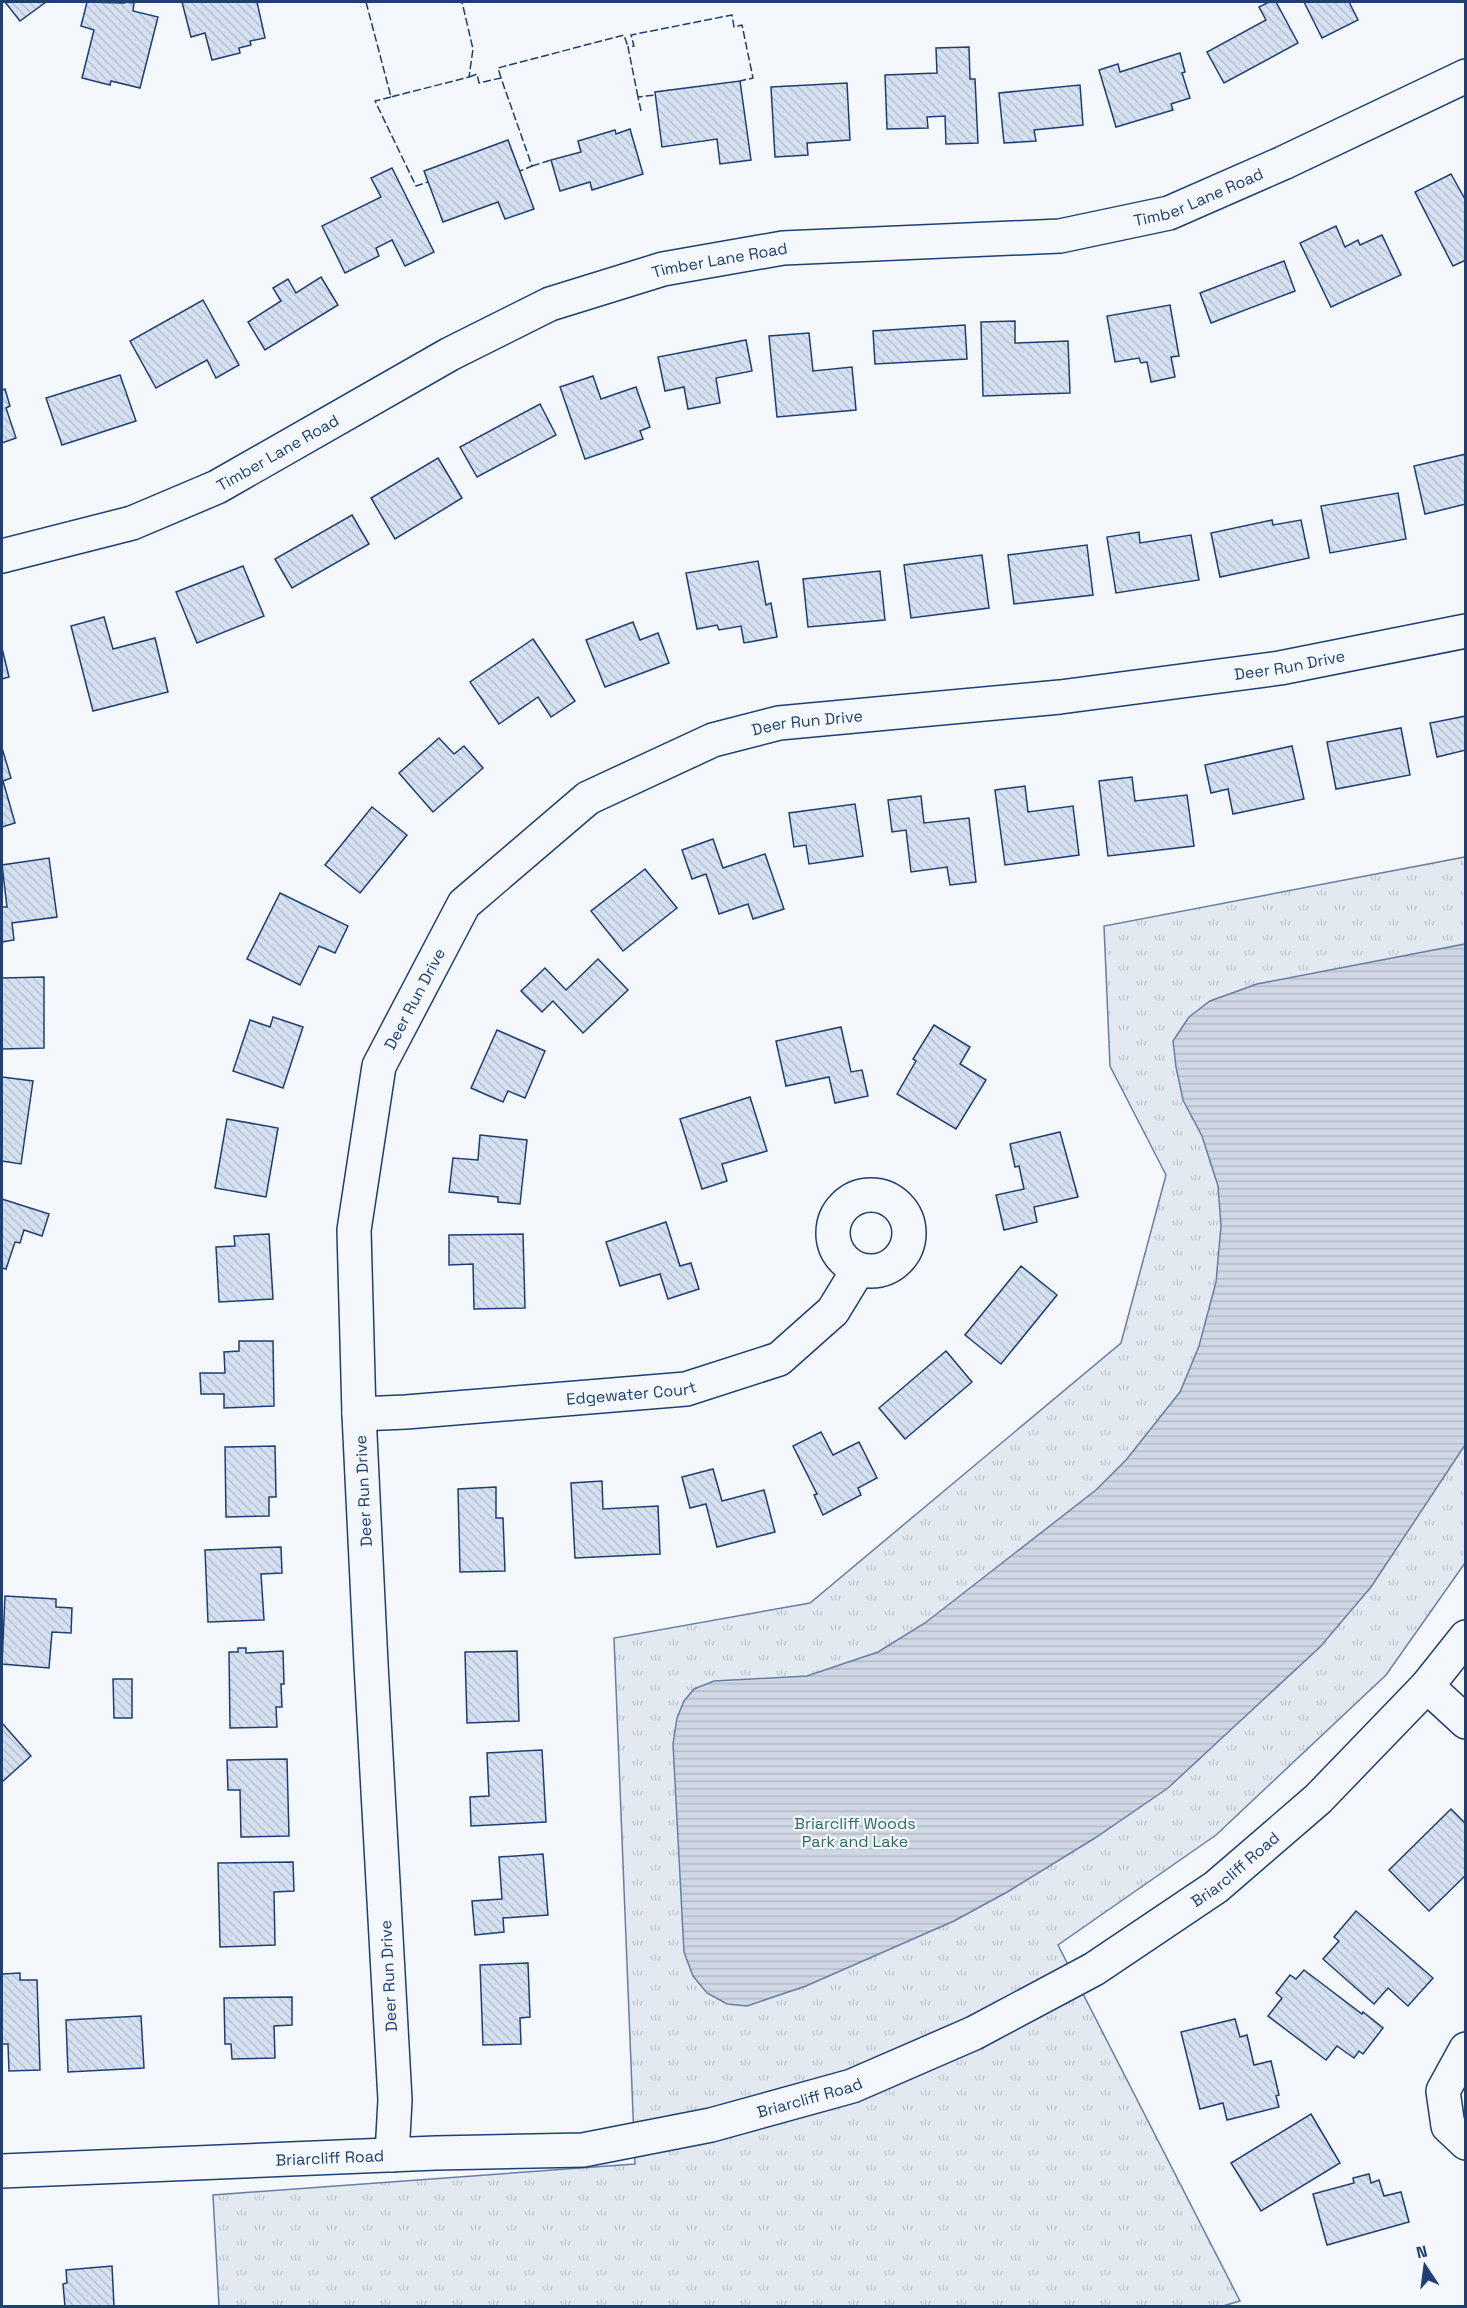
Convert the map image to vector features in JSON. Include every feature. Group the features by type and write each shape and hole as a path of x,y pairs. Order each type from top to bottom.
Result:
{"street":[{"name":"Timber Lane Road","path":"2,556 132,523 217,488 450,354 550,304 663,269 783,248 1060,236 1168,213 1283,163 1466,76"},
{"name":"Deer Run Drive","path":"392,2155 395,2100 359,1414 354,1230 379,1066 464,904 588,798 713,740 778,723 1060,697 1280,668 1466,631"},
{"name":"Edgewater Court","path":"359,1414 686,1389 780,1359 833,1311 858,1270"},
{"name":"Briarcliff Road","path":"2,2171 392,2155 583,2150 711,2125 852,2086 974,2033 1094,1969 1216,1887 1318,1799 1427,1686 1466,1637"},
{"path":"1427,1686 1466,1722"},
{"path":"1466,2049 1443,2091 1448,2126 1466,2143"}],"green space":[{"name":"Briarcliff Woods Park and Lake","path":"1465,857 1465,1563 1386,1675 1216,1835 1058,1945 1240,2301 1223,2306 219,2306 213,2195 635,2164 614,1638 810,1603 1121,1343 1166,1175 1110,1066 1104,926"}],"shaded area":[{"path":"1465,944 1465,1445 1371,1587 1320,1647 1168,1788 1095,1838 1009,1891 954,1921 806,1986 747,2006 727,2004 707,1993 693,1976 684,1952 673,1744 677,1718 684,1701 694,1689 714,1681 807,1676 878,1652 925,1623 1096,1490 1126,1460 1180,1392 1199,1346 1216,1282 1221,1226 1218,1186 1202,1136 1183,1100 1176,1067 1173,1041 1189,1017 1210,1001 1257,984"}],"building":[{"path":"5,2 46,2 20,21"},
{"path":"87,2 134,3 133,11 158,17 140,88 111,81 110,85 82,78 94,30 81,26"},
{"path":"182,2 257,2 265,38 250,41 251,45 239,48 240,53 212,60 205,33 191,37"},
{"path":"1269,2 1276,2 1298,43 1224,83 1207,52 1266,20 1259,7"},
{"path":"1304,2 1349,2 1358,20 1322,38"},
{"path":"969,47 970,79 975,79 978,143 946,144 945,116 927,117 928,128 887,129 885,75 937,73 936,48"},
{"path":"1180,53 1185,72 1182,73 1190,98 1171,104 1173,110 1116,127 1099,70 1118,64 1120,72"},
{"path":"740,81 751,160 720,164 717,139 662,147 655,92"},
{"path":"847,83 850,140 807,143 808,155 775,157 771,87"},
{"path":"1080,85 1083,125 1034,130 1036,141 1004,143 999,93"},
{"path":"630,129 643,174 592,190 590,182 560,191 551,160 581,152 578,141 615,130 616,134"},
{"path":"508,140 534,209 505,219 498,202 443,222 424,171"},
{"path":"392,168 434,252 405,266 392,240 376,248 379,256 345,273 322,226 381,197 371,178"},
{"path":"1451,174 1466,201 1466,260 1453,266 1415,192"},
{"path":"1336,226 1345,247 1358,240 1360,245 1382,235 1401,275 1331,307 1300,243"},
{"path":"1284,261 1295,291 1211,323 1200,293"},
{"path":"321,277 338,305 265,350 248,322 281,301 273,288 288,279 296,293"},
{"path":"203,300 239,365 216,378 207,360 156,388 130,341"},
{"path":"1170,305 1179,356 1171,357 1175,377 1151,382 1147,362 1141,363 1139,358 1115,362 1107,316"},
{"path":"1015,321 1015,343 1068,341 1070,393 983,396 981,322"},
{"path":"965,325 967,359 875,364 873,331"},
{"path":"809,333 813,371 852,367 856,410 777,417 769,336"},
{"path":"746,340 752,371 716,378 720,403 688,409 684,387 665,391 658,357"},
{"path":"120,375 136,421 62,445 46,398"},
{"path":"593,376 601,399 636,387 650,427 640,431 643,439 585,459 560,387"},
{"path":"5,389 10,406 6,408 16,438 2,443 2,390"},
{"path":"540,404 556,435 477,477 460,447"},
{"path":"1466,454 1466,504 1425,514 1414,466"},
{"path":"438,458 462,498 395,539 371,498"},
{"path":"1398,493 1406,539 1330,553 1321,506"},
{"path":"352,515 369,544 292,588 275,559"},
{"path":"1272,520 1273,525 1301,520 1309,558 1220,577 1211,533"},
{"path":"1139,532 1140,543 1191,535 1199,580 1116,593 1107,537"},
{"path":"1087,545 1093,595 1014,604 1008,555"},
{"path":"982,555 989,608 911,618 904,565"},
{"path":"758,561 766,605 771,603 777,637 744,643 741,626 719,630 717,625 697,629 686,573"},
{"path":"243,566 264,616 197,643 176,592"},
{"path":"880,571 885,620 808,627 803,579"},
{"path":"104,617 113,649 155,638 168,692 93,711 71,626"},
{"path":"633,622 640,640 658,633 669,663 605,687 586,640"},
{"path":"533,639 575,701 551,717 538,697 499,724 470,682"},
{"path":"2,648 9,677 2,679"},
{"path":"1466,716 1466,750 1437,757 1430,723"},
{"path":"1401,728 1410,775 1336,789 1327,742"},
{"path":"439,738 454,754 464,746 483,768 433,812 399,773"},
{"path":"1292,746 1304,799 1233,814 1228,789 1211,793 1205,765"},
{"path":"2,748 11,778 3,781 15,823 2,827"},
{"path":"1132,777 1135,801 1187,795 1194,846 1108,856 1099,781"},
{"path":"1025,786 1028,812 1073,806 1079,855 1005,865 995,790"},
{"path":"921,796 924,823 969,818 976,882 950,885 947,867 911,872 906,830 892,832 888,800"},
{"path":"855,804 863,856 809,864 806,845 794,847 789,813"},
{"path":"372,807 407,835 360,893 325,865"},
{"path":"713,839 723,868 765,854 784,909 753,919 748,904 719,914 706,874 692,879 682,850"},
{"path":"49,858 57,917 12,923 14,940 2,942 2,907 7,907 2,865"},
{"path":"645,869 677,908 623,951 591,911"},
{"path":"280,893 348,926 335,953 319,946 300,985 247,959"},
{"path":"598,959 628,990 583,1033 553,1001 542,1012 521,991 545,968 566,990"},
{"path":"44,977 44,1048 2,1049 2,978"},
{"path":"273,1017 303,1027 283,1088 233,1071 250,1020 270,1027"},
{"path":"934,1025 970,1047 960,1064 986,1080 956,1129 897,1094 916,1061 913,1059"},
{"path":"841,1027 851,1072 862,1070 868,1096 835,1103 829,1077 786,1086 776,1041"},
{"path":"497,1030 545,1051 525,1098 508,1091 503,1102 471,1088"},
{"path":"2,1077 33,1081 21,1164 2,1161"},
{"path":"750,1097 767,1151 722,1164 727,1181 702,1189 680,1119"},
{"path":"227,1119 278,1128 266,1197 215,1188"},
{"path":"1060,1132 1078,1197 1034,1207 1037,1222 1004,1230 996,1195 1024,1189 1019,1166 1015,1167 1010,1144"},
{"path":"480,1135 527,1140 520,1204 498,1202 498,1197 449,1192 453,1158 478,1160"},
{"path":"2,1199 49,1214 42,1236 24,1230 20,1243 15,1242 6,1269 2,1268"},
{"path":"666,1222 680,1266 691,1263 699,1289 668,1299 660,1274 620,1286 606,1242"},
{"path":"269,1234 273,1299 219,1302 216,1247 235,1246 234,1236"},
{"path":"523,1234 525,1308 474,1309 473,1264 449,1265 449,1235"},
{"path":"1021,1266 1057,1295 1001,1364 965,1335"},
{"path":"239,1341 273,1341 274,1406 224,1408 224,1394 201,1394 200,1373 225,1373 224,1352 239,1351"},
{"path":"946,1351 972,1382 905,1439 879,1408"},
{"path":"821,1432 833,1455 859,1442 877,1478 858,1488 861,1495 823,1515 814,1495 817,1494 793,1446"},
{"path":"275,1446 276,1497 269,1497 269,1516 226,1517 225,1447"},
{"path":"713,1469 722,1501 764,1490 775,1532 717,1547 706,1504 690,1508 682,1477"},
{"path":"602,1481 603,1509 658,1506 660,1554 575,1558 571,1483"},
{"path":"496,1487 496,1518 503,1518 505,1571 460,1572 458,1489"},
{"path":"281,1547 282,1573 261,1574 264,1620 208,1622 205,1550"},
{"path":"5,1596 56,1599 56,1607 72,1608 71,1633 52,1632 49,1668 2,1664"},
{"path":"238,1648 246,1648 246,1653 283,1651 284,1684 281,1684 282,1707 276,1707 277,1727 230,1728 229,1652 238,1652"},
{"path":"517,1651 519,1721 467,1723 465,1652"},
{"path":"113,1679 132,1679 132,1718 114,1718"},
{"path":"2,1723 31,1756 2,1782"},
{"path":"542,1750 546,1822 471,1826 470,1797 489,1796 487,1753"},
{"path":"287,1759 289,1836 241,1837 240,1790 228,1790 227,1760"},
{"path":"1451,1809 1466,1824 1466,1875 1429,1911 1389,1870"},
{"path":"543,1854 548,1915 503,1918 504,1932 475,1935 472,1901 502,1899 499,1857"},
{"path":"293,1862 294,1891 274,1892 275,1945 220,1947 218,1863"},
{"path":"1356,1911 1433,1978 1408,2006 1388,1988 1374,2004 1323,1959 1339,1941 1334,1937"},
{"path":"528,1963 530,2017 520,2018 521,2044 483,2045 480,1965"},
{"path":"1304,1970 1383,2028 1363,2054 1359,2051 1354,2058 1337,2046 1326,2060 1268,2016 1282,1998 1276,1993 1290,1975 1296,1979"},
{"path":"20,1973 20,1980 37,1980 40,2070 9,2071 8,2044 2,2044 2,1974"},
{"path":"292,1997 292,2025 274,2026 275,2058 232,2059 231,2044 225,2044 224,1998"},
{"path":"141,2016 144,2068 68,2072 66,2020"},
{"path":"1235,2019 1240,2037 1247,2035 1254,2065 1271,2061 1279,2095 1276,2096 1279,2107 1227,2120 1223,2103 1200,2109 1181,2032"},
{"path":"1311,2114 1340,2163 1261,2211 1231,2163"},
{"path":"1369,2174 1371,2183 1379,2180 1384,2196 1401,2192 1409,2222 1327,2245 1313,2194 1354,2183 1353,2178"},
{"path":"112,2266 114,2306 65,2306 63,2284 67,2283 66,2270"}],"fence":[{"path":"366,2 391,97 469,77 473,49 462,2"},
{"path":"638,97 628,47 634,46 631,35 732,15 734,27 742,25 753,78 740,81"},
{"path":"501,78 498,68 624,35 628,47"},
{"path":"469,77 477,74 479,83 501,78 532,166 520,171"},
{"path":"641,111 638,97 655,95"},
{"path":"391,97 375,101 416,186 428,182"},
{"path":"532,166 551,160"}]}
